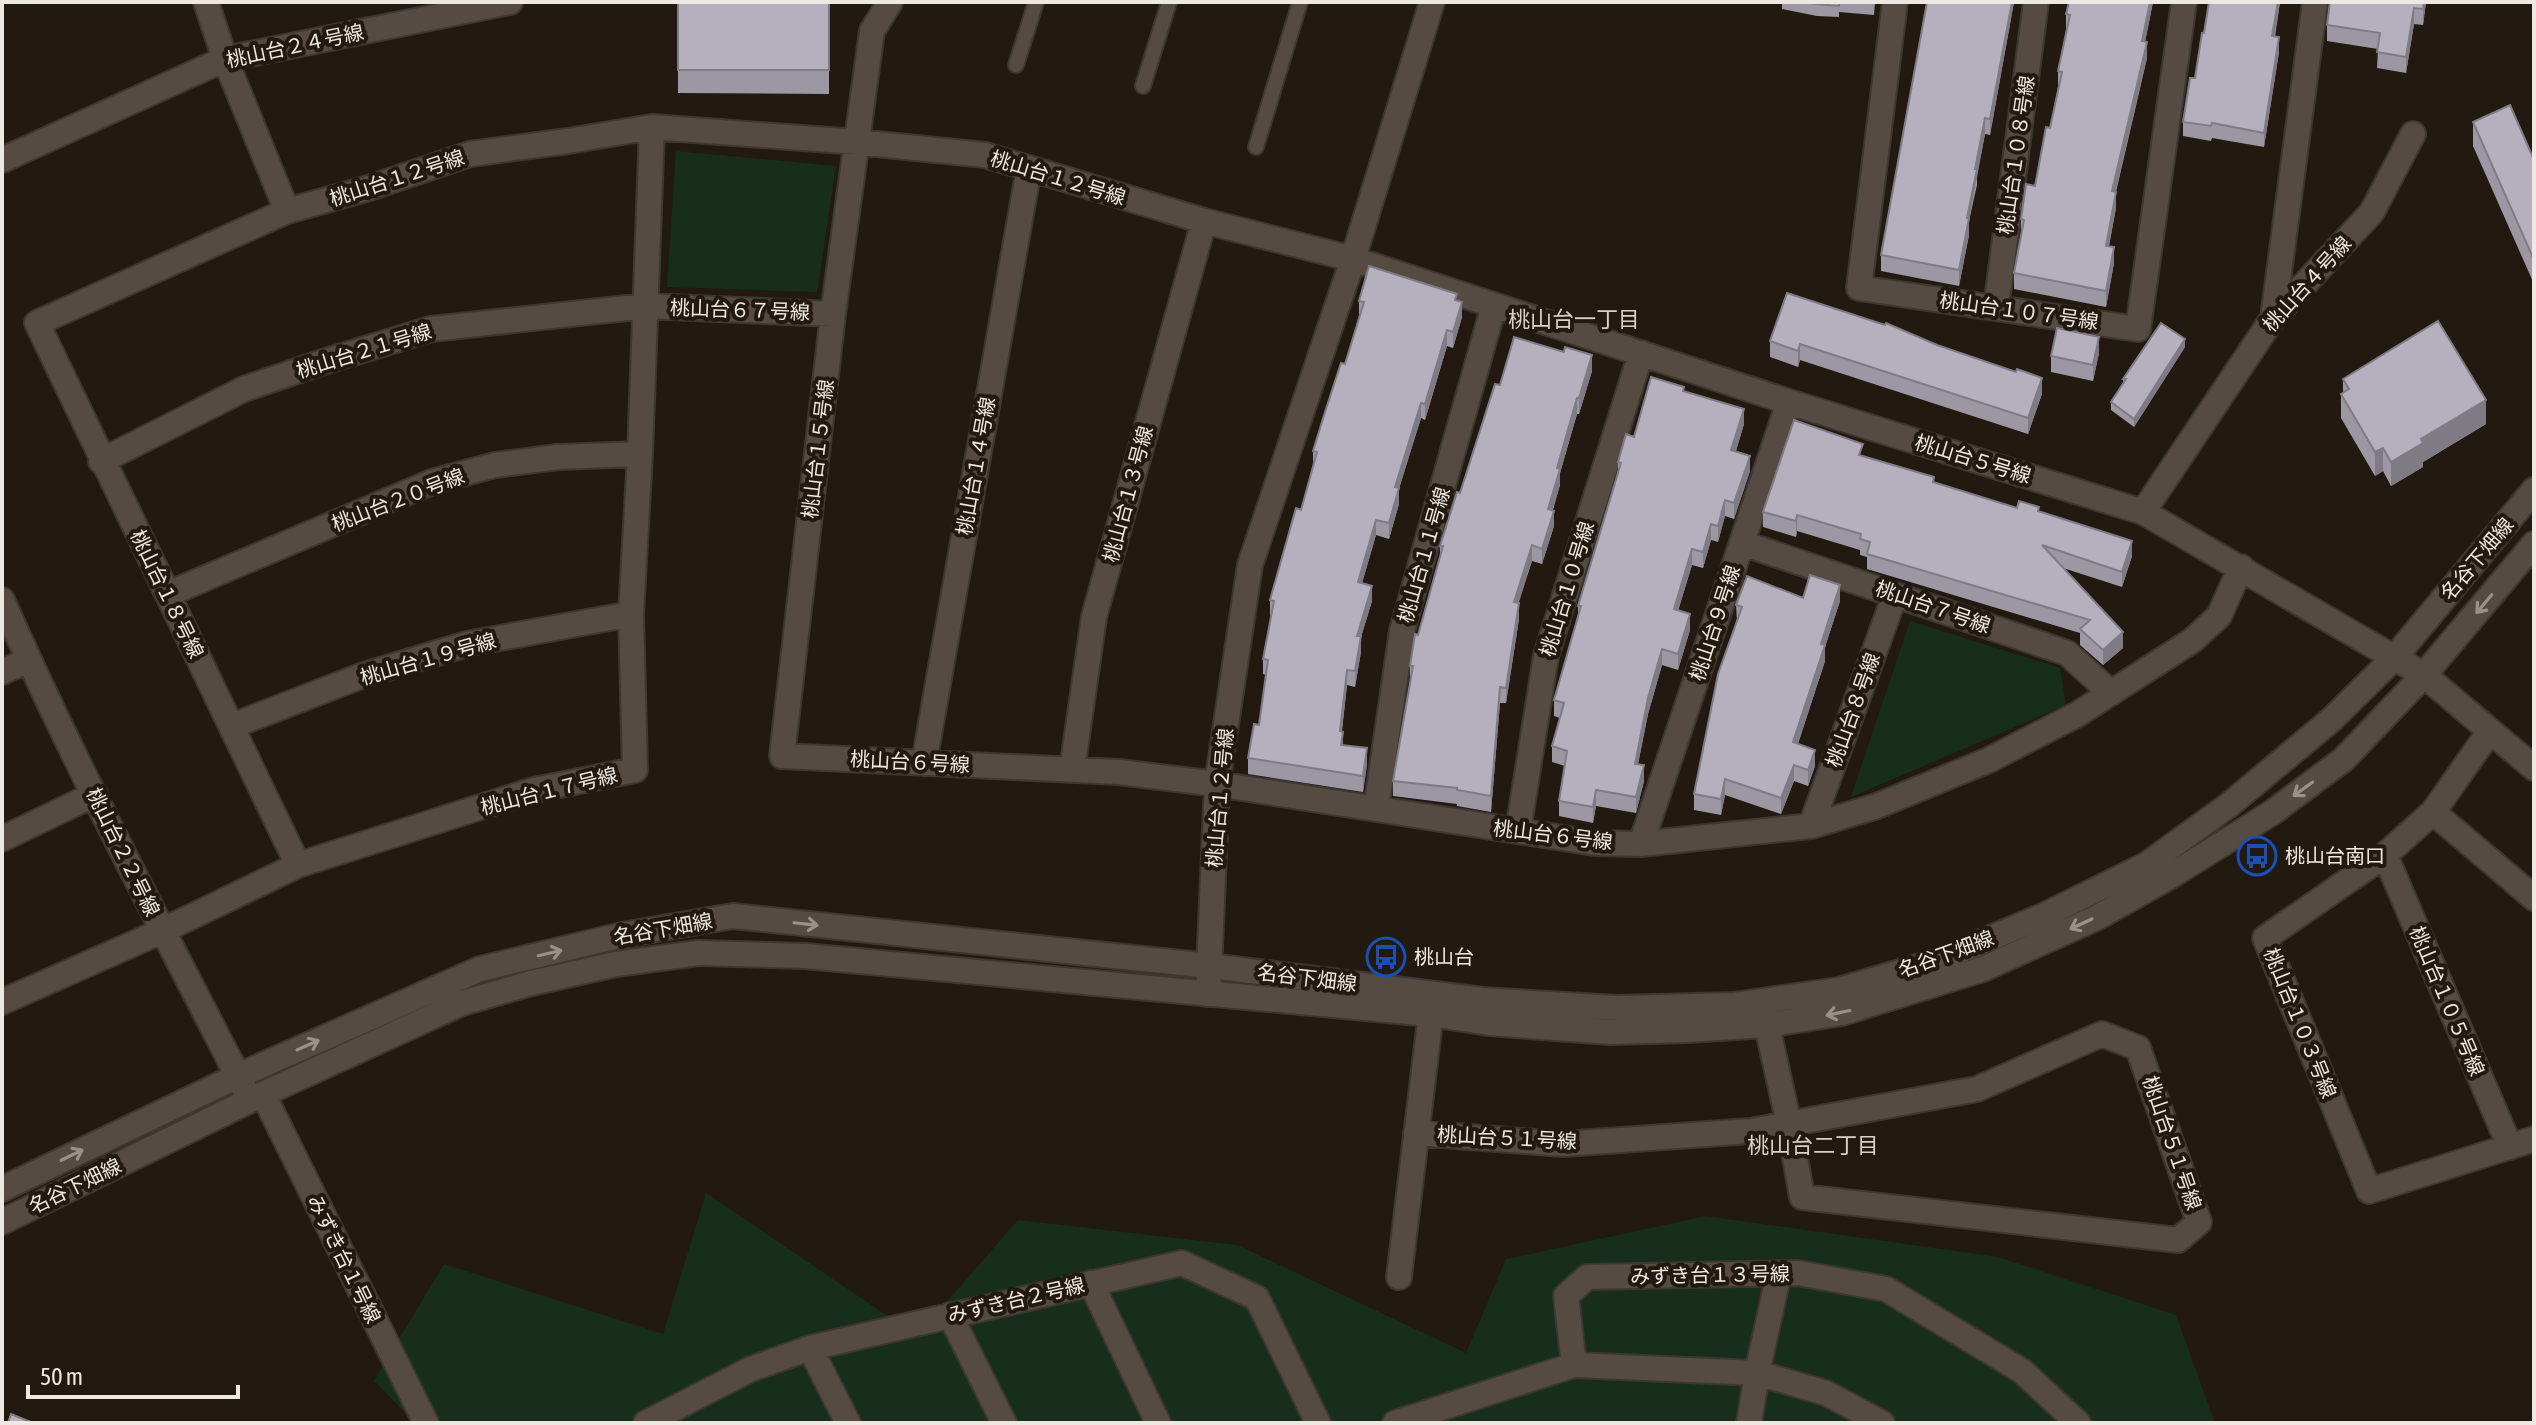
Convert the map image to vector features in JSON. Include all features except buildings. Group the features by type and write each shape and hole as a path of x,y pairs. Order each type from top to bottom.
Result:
{"street":[{"path":"206,2 225,59 287,211"},
{"name":"桃山台２４号線","path":"2,160 225,59 510,2"},
{"name":"桃山台１５号線","path":"782,756 833,314 872,31 890,2"},
{"path":"1353,259 1432,2"},
{"name":"桃山台１０７号線","path":"1895,2 1859,288 2138,329 2184,2"},
{"name":"桃山台１０８号線","path":"1996,308 2036,2"},
{"path":"2273,318 2315,2"},
{"name":"桃山台１２号線","path":"37,323 287,211 369,188 470,154 652,127 985,155 1204,221 1353,259 1250,565 1217,784 1208,994"},
{"name":"桃山台１７号線","path":"2,1002 162,931 298,865 534,790 635,770 631,614 652,127"},
{"name":"桃山台４号線","path":"2143,512 2273,318 2372,212 2413,134"},
{"name":"桃山台１４号線","path":"924,763 1029,168"},
{"name":"桃山台１３号線","path":"1072,770 1094,617 1204,221"},
{"name":"桃山台５号線","path":"1353,259 1789,402 2143,512 2424,675 2534,768"},
{"name":"桃山台１１号線","path":"1376,809 1402,631 1494,305"},
{"name":"桃山台６７号線","path":"646,306 833,314"},
{"name":"桃山台２１号線","path":"101,461 244,389 431,329 646,306"},
{"name":"桃山台１８号線","path":"37,323 298,865"},
{"name":"桃山台１０号線","path":"1518,831 1546,656 1641,353"},
{"name":"桃山台９号線","path":"1641,844 1789,402"},
{"name":"桃山台２０号線","path":"168,594 432,482 495,465 558,457 640,454"},
{"name":"名谷下畑線","path":"2,1189 238,1076 480,969 622,935 733,916 1210,966 1431,1004 1489,1023 1610,1032 1688,1030 1764,1013 1934,962 2043,916 2146,865 2229,805 2331,720 2395,657 2534,490"},
{"name":"桃山台７号線","path":"1742,543 2067,653 2111,693"},
{"name":"名谷下畑線","path":"1764,1013 1842,1013 1983,969 2098,917 2217,849 2344,759 2424,675 2534,544"},
{"name":"桃山台６号線","path":"782,756 1119,772 1217,784 1595,843 1641,844 1811,826 1877,806 1989,760 2078,714 2193,640 2219,616 2241,567"},
{"name":"桃山台８号線","path":"1811,826 1895,595"},
{"name":"桃山台２２号線","path":"2,600 28,660 162,931 238,1076 256,1097"},
{"name":"桃山台１９号線","path":"232,726 361,676 467,644 631,614"},
{"path":"2,672 28,660"},
{"name":"桃山台１０３号線","path":"2490,731 2433,812 2385,855 2265,938 2369,1191 2534,1139"},
{"path":"2,839 95,794"},
{"path":"2433,812 2534,898"},
{"name":"桃山台１０５号線","path":"2385,855 2510,1147"},
{"name":"名谷下畑線","path":"2,1222 256,1097 462,1003 531,983 616,964 698,953 805,956 1208,994 1431,1004"},
{"path":"1399,1277 1431,1004"},
{"name":"桃山台５１号線","path":"1416,1133 1563,1144 1751,1131 1789,1124 1977,1089 2102,1034 2138,1048 2199,1222 2178,1240 1802,1197 1789,1124 1764,1013"},
{"name":"みずき台１号線","path":"256,1097 426,1423"},
{"name":"みずき台２号線","path":"646,1423 684,1414 751,1369 810,1348 1182,1263 1257,1298 1318,1423"},
{"path":"1749,1423 1779,1273"},
{"name":"みずき台１３号線","path":"1574,1365 1566,1296 1587,1277 1798,1273 1886,1289 2022,1371 2078,1423"},
{"path":"1091,1283 1158,1423"},
{"path":"950,1315 1004,1423"},
{"path":"810,1348 848,1423"},
{"path":"1395,1423 1574,1365 1757,1373 1826,1393 1882,1423"}],"lane":[{"path":"1016,65 1036,2"},
{"path":"1143,86 1169,2"},
{"path":"1256,147 1300,2"}],"green space":[{"path":"676,151 836,166 817,292 667,287"},
{"path":"1910,621 2060,668 2066,705 1851,797"},
{"path":"706,1193 917,1336 1018,1220 1237,1245 1466,1353 1506,1259 1706,1216 1998,1257 2176,1315 2215,1423 415,1423 374,1381 444,1264 663,1334"}],"place":[{"name":"桃山台南口","path":"2257,856"},
{"name":"桃山台","path":"1386,957"}],"district":[{"name":"桃山台一丁目","path":"1574,319"},
{"name":"桃山台二丁目","path":"1813,1145"}]}
